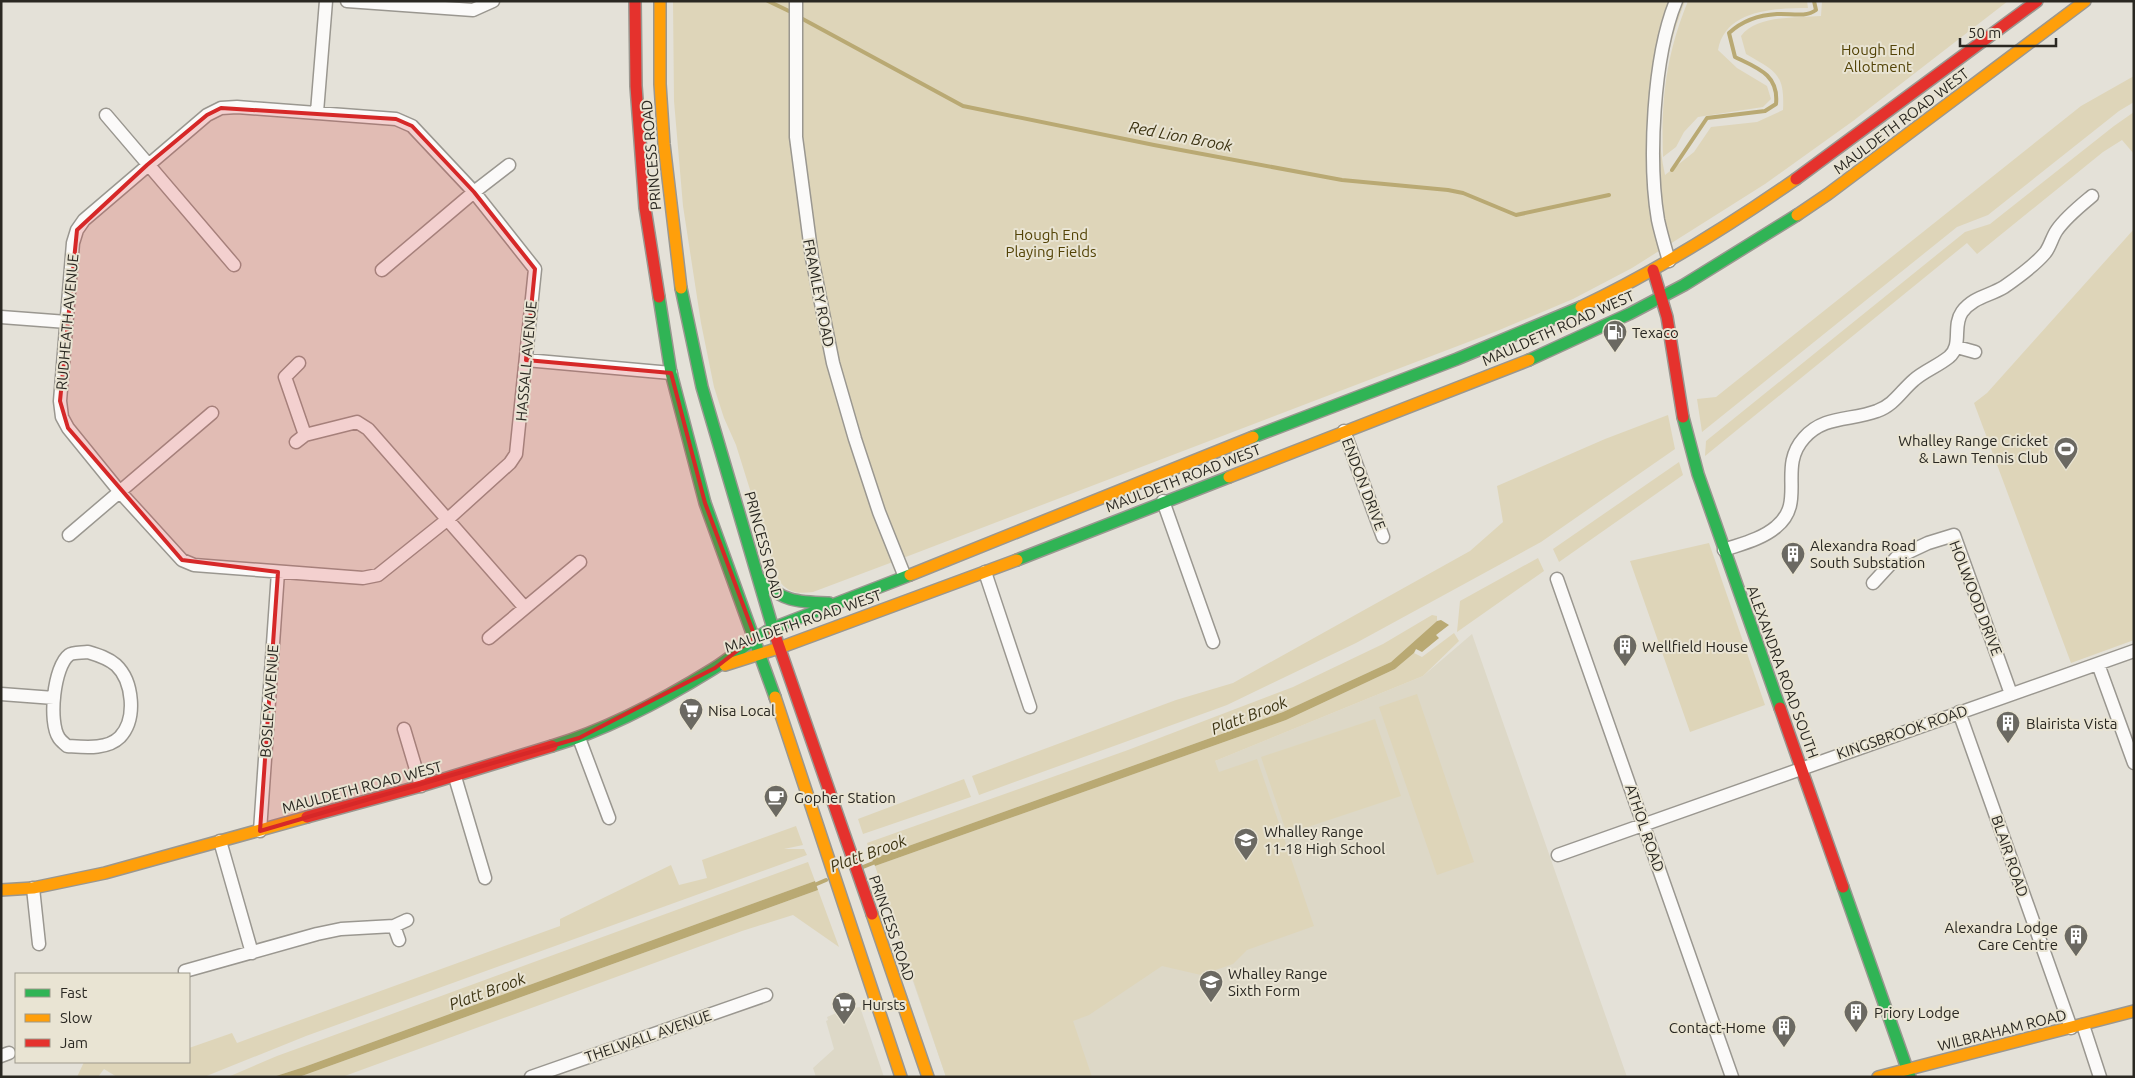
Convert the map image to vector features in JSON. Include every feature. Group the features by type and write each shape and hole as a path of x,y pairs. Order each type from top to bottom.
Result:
{"main road":[{"name":"PRINCESS ROAD","path":"634,1 636,86 645,208 671,373 705,503 761,654 901,1077"},
{"name":"PRINCESS ROAD","path":"660,1 660,84 670,203 683,300 702,387 779,648 928,1077"},
{"name":"MAULDETH ROAD WEST","path":"1,890 32,888 105,873 455,777 579,738 632,714 715,668 754,637 773,628 1239,442 1455,360 1589,304 1669,261 1760,206 1818,166 2037,1"},
{"name":"MAULDETH ROAD WEST","path":"715,668 779,648 985,572 1163,501 1528,361 1664,296 1741,252 1828,194 2085,1"},
{"name":"ALEXANDRA ROAD SOUTH","path":"1653,270 1664,296 1674,345 1684,421 1698,474 1909,1073"},
{"path":"976,547 985,572"},
{"name":"MAULDETH ROAD WEST","path":"759,577 769,589 788,600 835,604"},
{"name":"WILBRAHAM ROAD","path":"1878,1077 1909,1073 2134,1011"}],"street":[{"path":"317,112 326,1"},
{"path":"347,1 473,10 493,1"},
{"path":"1669,261 1658,220 1654,155 1656,86 1663,47 1676,1"},
{"name":"FRAMLEY ROAD","path":"796,2 796,136 806,223 820,304 833,363 855,439 879,512 903,572"},
{"name":"RUDHEATH AVENUE","path":"278,572 194,564 182,560 120,492 68,428 62,417 60,401 73,243 77,230 84,220 207,115 221,108 237,107 317,112"},
{"name":"HASSALL AVENUE","path":"278,572 363,578 378,575 448,518 510,463 516,454 535,268 474,192 412,126 396,119 317,112"},
{"path":"106,115 234,265"},
{"path":"382,270 509,165"},
{"path":"1724,550 1762,535 1775,528 1785,519 1793,488 1790,473 1791,462 1795,449 1804,437 1816,428 1829,422 1877,411 1890,404 1914,380 1950,356 1957,347 1957,327 1961,313 1976,299 1999,290 2013,281 2045,254 2056,231 2092,196"},
{"path":"1,317 67,322"},
{"path":"1957,347 1975,352"},
{"path":"526,360 671,373"},
{"path":"299,363 285,377 301,439 357,422 368,429 525,608"},
{"path":"69,535 212,413"},
{"name":"ENDON DRIVE","path":"1344,431 1383,537"},
{"path":"1163,501 1213,642"},
{"name":"HOLWOOD DRIVE","path":"1873,583 1896,558 1928,543 1954,535 2011,694"},
{"path":"489,638 580,562"},
{"name":"BOSLEY AVENUE","path":"260,831 278,572"},
{"path":"985,572 1030,707"},
{"name":"ATHOL ROAD","path":"1557,579 1732,1077"},
{"name":"KINGSBROOK ROAD","path":"1558,855 2134,650"},
{"path":"88,652 103,657 116,666 126,680 131,710 127,725 119,737 104,745 86,747 67,746 58,737 54,722 54,698 62,662 71,653 88,652"},
{"path":"2098,664 2134,763"},
{"path":"1,694 54,698"},
{"name":"BLAIR ROAD","path":"1959,712 2077,1027 2100,1077"},
{"path":"404,729 421,786"},
{"path":"579,738 609,818"},
{"path":"455,777 485,878"},
{"path":"220,841 252,953"},
{"path":"32,888 40,944"},
{"path":"185,972 317,934 340,929 394,926 407,920"},
{"path":"394,926 399,940"},
{"name":"THELWALL AVENUE","path":"531,1077 562,1072 766,995"}],"highlighted area":[{"path":"221,108 396,119 412,126 474,192 535,269 526,360 671,373 705,503 755,637 715,668 579,738 260,831 278,572 182,560 68,428 60,401 77,230 147,165 207,115"}],"shaded area":[{"path":"1441,620 1449,625 1436,635 1439,638 1422,652 1416,649 1414,653 1395,669 1286,720 875,866 872,859 1283,712 1391,662 1437,621"},
{"name":"Whalley Range 11-18 High School","path":"1472,634 1627,1077 946,1077 879,883 1002,840 1215,761 1423,676"},
{"path":"815,881 818,890 299,1077 273,1077 304,1067"},
{"path":"860,1007 884,1077 816,1077 813,1068 834,1049 826,1021 828,1020 827,1017 846,1009"}],"green space":[{"name":"Hough End Playing Fields","path":"673,1 1685,1 1671,43 1662,86 1660,131 1665,175 1694,152 1711,127 1757,122 1783,110 1782,88 1776,74 1746,54 1741,36 1757,24 1778,19 1821,16 1822,1 2008,1 1853,121 1765,184 1632,268 1573,299 1497,331 890,563 813,592 802,593 789,590 778,579 736,445 724,418 714,387 701,323 683,206 674,101"},
{"path":"1688,1 1807,1 1808,8 1781,9 1753,14 1741,19 1730,27 1722,37 1718,50 1737,68 1767,86 1771,99 1763,107 1698,117 1684,132 1676,147 1663,157 1663,116 1666,78 1675,40"},
{"path":"2134,76 2134,102 2119,111 1988,215 1957,227 1702,432 1697,399 1716,397 2081,106"},
{"path":"2134,112 2134,154 2122,140 2103,152 1977,254 1967,243 1705,456 1706,441 1965,232 1990,224"},
{"name":"Whalley Range Cricket & Lawn Tennis Club","path":"2134,229 2134,640 2071,663 1974,403 1987,393"},
{"path":"1668,415 1675,449 1541,542 1356,643 1227,705 979,795 972,776 1176,700 1233,683 1470,551 1503,522 1497,486 1605,439"},
{"path":"1679,462 1683,475 1559,562 1553,549"},
{"path":"1709,543 1765,705 1690,732 1630,561"},
{"path":"1538,558 1544,571 1457,632 1460,601"},
{"path":"1432,615 1437,616 1437,621 1391,662 1283,712 872,859 867,843 1128,750 1293,687 1383,644"},
{"path":"1454,633 1459,641 1423,676 1215,761 1219,772 1257,759 1314,926 1247,950 1233,964 1201,975 1162,966 1089,1015 1073,1021 1092,1077 946,1077 875,866 1286,720 1395,669 1414,653 1422,657"},
{"path":"1417,694 1474,862 1437,875 1379,707"},
{"path":"1375,719 1401,796 1287,834 1261,757"},
{"path":"964,779 971,797 863,834 858,819"},
{"path":"796,826 803,845 784,849 804,849 807,855 306,1036 204,1077 117,1077 104,1069 98,1077 77,1077 84,1063 190,1063 190,1048 232,1033 237,1043 560,926 560,919 671,865 679,885 707,878 702,860"},
{"path":"808,862 815,881 304,1067 273,1077 228,1077 277,1056"},
{"path":"818,890 839,947 793,915 742,931 342,1077 299,1077"}],"waterway":[{"name":"Red Lion Brook","path":"768,1 793,13"},
{"path":"1672,170 1707,118 1765,111 1776,104 1776,94 1770,79 1759,69 1735,57 1729,33 1739,25 1757,17 1777,14 1807,14 1816,10 1814,1"},
{"name":"Red Lion Brook","path":"799,17 963,106 1154,145 1342,180 1448,190 1463,193 1516,215 1609,195"},
{"name":"Platt Brook","path":"863,867 878,861"},
{"name":"Platt Brook","path":"812,886 826,880"}],"traffic: fast":[{"path":"1529,360 1629,314 1684,285 1797,215"},
{"path":"681,288 702,387 774,632"},
{"path":"659,297 671,373 705,503 775,697"},
{"path":"1253,437 1457,359 1581,307"},
{"path":"1683,417 1698,474 1780,708"},
{"path":"1017,560 1229,477"},
{"path":"552,746 594,731 655,703 713,669 757,637 773,628 910,575"},
{"path":"759,578 775,592 791,599 829,603"},
{"path":"1843,887 1910,1077"}],"traffic: slow":[{"path":"660,1 660,84 664,144 681,288"},
{"path":"1797,215 1828,194 2085,1"},
{"path":"1581,307 1637,279 1691,248 1796,179"},
{"path":"1229,477 1529,360"},
{"path":"910,575 1253,437"},
{"path":"725,665 779,648 1017,560"},
{"path":"775,697 901,1077"},
{"path":"1,890 33,888 105,873 307,817"},
{"path":"872,914 928,1077"},
{"path":"1878,1077 2134,1011"}],"traffic: jam":[{"path":"635,1 636,86 645,208 659,297"},
{"path":"1796,179 2037,1"},
{"path":"1653,270 1667,317 1683,417"},
{"path":"774,632 872,914"},
{"path":"1780,708 1843,887"},
{"path":"307,817 421,786 552,746"}],"place":[{"name":"Texaco","path":"1615,353"},
{"name":"Whalley Range Cricket & Lawn Tennis Club","path":"2066,470"},
{"name":"Alexandra Road South Substation","path":"1793,575"},
{"name":"Wellfield House","path":"1625,667"},
{"name":"Nisa Local","path":"691,731"},
{"name":"Blairista Vista","path":"2008,744"},
{"name":"Gopher Station","path":"776,818"},
{"name":"Whalley Range 11-18 High School","path":"1246,861"},
{"name":"Alexandra Lodge Care Centre","path":"2076,957"},
{"name":"Whalley Range Sixth Form","path":"1211,1003"},
{"name":"Hursts","path":"844,1025"},
{"name":"Priory Lodge","path":"1856,1033"},
{"name":"Contact-Home","path":"1784,1048"}],"park label":[{"name":"Hough End Allotment","path":"1878,58"}]}
